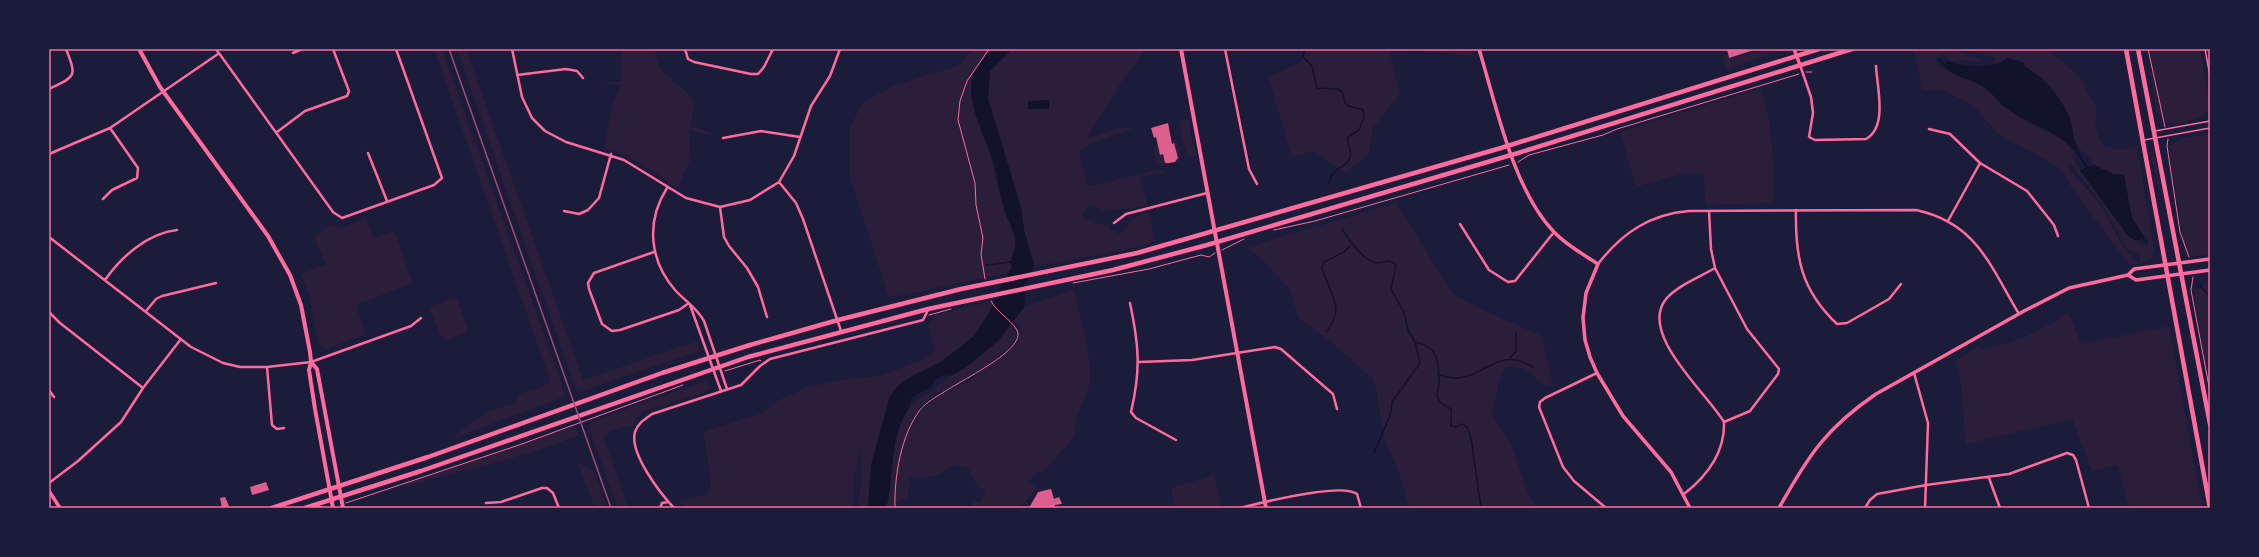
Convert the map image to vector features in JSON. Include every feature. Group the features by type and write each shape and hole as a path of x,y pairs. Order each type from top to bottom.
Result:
{"main road":[{"path":"139,49 147,67 163,92 283,260 301,306 311,362 310,370 315,409 333,508"},
{"path":"1181,49 1266,508"},
{"path":"272,508 716,355 838,320 961,289 1137,252 1215,231 1508,145 1819,49"},
{"path":"305,508 454,460 719,366 842,331 960,301 1113,270 1216,242 1511,155 1852,49"},
{"path":"2126,49 2166,276 2210,508"},
{"path":"2138,49 2155,131 2210,424"},
{"path":"311,362 317,369 343,508"}],"street":[{"path":"49,89 71,78 73,74 74,68 66,49"},
{"path":"216,49 218,54 338,216 348,216 434,185 442,178 396,49"},
{"path":"293,53 302,49"},
{"path":"277,132 305,111 347,96 349,91 333,49"},
{"path":"512,49 517,75 527,110 545,131 556,138 573,145 611,154 638,167 667,188 700,204 720,207 750,200 779,182 794,156 811,106 830,76 840,49"},
{"path":"684,49 688,59 694,62 751,74 758,74 764,67 774,49"},
{"path":"1229,49 1225,50 1249,169 1257,184"},
{"path":"1480,49 1511,155 1540,215 1554,232 1598,264"},
{"path":"1794,49 1811,97 1813,113 1810,137 1815,140 1866,140 1872,135 1879,114 1876,66"},
{"path":"49,154 110,128 218,54"},
{"path":"517,75 566,69 577,71 583,78"},
{"path":"103,199 112,190 137,178 139,172 138,168 110,128"},
{"path":"1929,129 1938,129 1950,134 1980,163 2020,186 2032,195 2054,224 2058,236"},
{"path":"723,138 761,131 800,137"},
{"path":"368,153 387,201"},
{"path":"564,212 579,214 594,204 599,198 611,154"},
{"path":"1948,220 1980,163"},
{"path":"779,182 796,203 803,219 842,331"},
{"path":"667,188 660,200 654,221 652,240 654,252 660,268 675,290 699,312 704,321 727,389"},
{"path":"1114,223 1126,214 1208,192"},
{"path":"720,207 726,242 747,268 758,288 767,317"},
{"path":"1690,508 1684,494 1671,472 1624,416 1597,373 1585,340 1583,318 1586,293 1598,264 1614,244 1642,224 1672,213 1709,211 1906,209 1925,212 1948,220 1981,248 2018,314"},
{"path":"1796,210 1795,236 1799,265 1812,294 1837,324 1847,323 1889,299 1901,284"},
{"path":"1709,211 1711,249 1715,268 1747,329 1779,369 1778,374 1750,411 1724,422"},
{"path":"1460,224 1484,264 1493,274 1508,282 1515,281 1520,276 1554,232"},
{"path":"105,280 124,256 165,232 177,230"},
{"path":"49,237 181,339 212,359 240,367 267,367 311,362 411,326 421,318"},
{"path":"654,252 594,273 590,278 589,289 602,324 612,331 620,330 679,310 689,303"},
{"path":"1779,508 1811,452 1837,425 1870,398 2018,314 2076,285 2128,275 2134,269 2210,259"},
{"path":"1684,494 1703,477 1719,452 1723,442 1724,422 1680,365 1662,335 1659,319 1661,308 1670,295 1715,268"},
{"path":"2128,275 2136,280 2210,270"},
{"path":"146,311 156,299 162,296 216,283"},
{"path":"689,303 721,391"},
{"path":"1130,303 1139,349 1139,362 1132,416 1176,440"},
{"path":"674,508 668,502 641,461 636,449 635,432 638,426 652,414 727,389 741,386 760,366 770,359 923,320 928,309"},
{"path":"49,312 60,323 143,388"},
{"path":"49,483 78,461 122,422 143,388 181,339"},
{"path":"1139,362 1192,360 1270,347 1280,349 1333,394 1337,409"},
{"path":"267,367 272,425 277,429 284,428"},
{"path":"1597,373 1544,398 1540,402 1539,407 1563,467 1574,481 1606,508"},
{"path":"1914,373 1928,423 1925,508"},
{"path":"49,390 54,397"},
{"path":"1865,508 1870,500 1877,494 1926,484 1989,478 2010,474 2063,453 2070,454 2076,460 2089,508"},
{"path":"1989,478 2000,508"},
{"path":"486,503 501,502 542,488 548,488 553,493 559,508"},
{"path":"1240,508 1312,493 1349,490 1358,496 1361,508"},
{"path":"49,491 60,508"},
{"path":"660,508 662,503 668,502"}],"lane":[{"path":"2205,49 2210,76"},
{"path":"2155,131 2210,121"},
{"path":"2143,141 2210,128"}],"path":[{"path":"986,283 981,254 984,238 976,205 975,183 958,120 960,101 967,81 989,49"},
{"path":"2148,49 2163,121"},
{"path":"1808,71 1812,72"},
{"path":"1518,162 1529,155 1798,75"},
{"path":"2169,144 2167,146 2180,232 2191,262"},
{"path":"1269,232 1315,221 1510,165"},
{"path":"1224,249 1249,238"},
{"path":"1070,284 1149,269 1194,256 1203,255 1209,257 1213,255"},
{"path":"2192,272 2191,290 2210,392"},
{"path":"895,508 902,444 920,409 935,396 974,376 1008,351 1017,340 1018,335 1016,329 992,304 989,297"},
{"path":"932,316 952,309"},
{"path":"727,371 761,360"},
{"path":"348,502 627,407 688,382"}],"shaded area":[{"path":"434,49 442,49 566,396 449,440 487,412 516,403 519,394 543,387 550,380"},
{"path":"457,49 466,49 583,380 698,341 699,351 577,393"},
{"path":"621,49 655,49 657,60 666,75 690,97 693,104 693,112 690,126 712,133 711,135 689,129 690,161 677,188 633,159 604,148 613,103 621,85 599,82 621,82"},
{"path":"972,49 992,49 984,58 988,148 1004,209 1015,235 1017,247 1010,262 1012,267 1010,272 889,298 849,174 849,128 863,103 894,85 958,66"},
{"path":"992,49 1012,49 990,71 988,99 1021,207 1024,230 1034,265 1026,284 1024,307 998,341 968,366 952,375 943,376 935,380 931,387 911,398 908,409 898,430 886,508 868,508 871,465 890,396 899,385 912,376 941,362 974,336 989,313 997,294 1012,267 1010,262 1015,246 1014,234 1004,208 995,167 977,118 971,95 973,76 979,65"},
{"path":"1012,49 1144,49 1137,63 1124,78 1086,139 1119,128 1134,128 1094,142 1079,152 1087,186 1105,183 1142,173 1162,170 1167,171 1140,178 1147,203 1142,207 1103,211 1090,204 1081,215 1097,224 1108,225 1111,230 1120,234 1135,218 1149,213 1155,241 1129,249 1033,267 1034,265 1024,230 1021,207 988,99 990,71"},
{"path":"1307,49 1389,49 1400,94 1373,128 1369,154 1346,173 1313,151 1292,157 1268,77 1301,62"},
{"path":"1395,49 1471,49 1474,56"},
{"path":"1764,49 1786,49 1727,69 1723,55 1727,54 1729,59"},
{"path":"1914,49 1956,49 1967,55 1980,58 1981,59 1979,61 1952,60 1951,62 1944,54 1936,58 1935,64 1980,85 2020,118 2067,142 2073,150 2076,164 2085,178 2128,236 2145,246 2149,239 2142,233 2133,219 2128,202 2124,175 2113,174 2094,165 2088,156 2078,148 2074,142 2070,118 2044,79 2024,66 2004,62 1992,64 1996,58 1964,49 2047,49 2078,75 2097,108 2096,127 2102,145 2119,150 2137,146 2154,250 2150,259 2141,264 2139,255 2127,248 2103,205 2072,165 2069,164 2069,169 2101,206 2125,250 2135,259 2138,264 2129,264 2071,187 2063,171 2052,163 1998,134 1974,106 1943,90 1922,90"},
{"path":"2148,49 2200,49 2209,103 2207,112 2186,123 2175,124 2164,120"},
{"path":"2007,58 2025,63 2024,66 2045,82 2057,95 2070,119 2078,148 2073,150 2050,132 2014,114 1985,87 1956,75 1943,65 1948,61 1962,65 1987,66 2002,62"},
{"path":"2149,61 2162,120 2156,111"},
{"path":"1761,88 1768,117 1772,145 1773,203 1705,205 1704,173 1684,173 1636,187 1620,132"},
{"path":"1049,100 1049,109 1028,109 1028,101"},
{"path":"1188,119 1190,121 1190,132 1197,156 1194,158 1187,155 1179,127 1181,120"},
{"path":"2210,134 2210,255 2190,256 2184,243 2168,146 2184,138"},
{"path":"1176,140 1180,148 1181,158 1176,162 1160,165 1156,160 1154,146 1157,145 1165,163 1175,162 1178,158 1171,141"},
{"path":"2154,151 2162,192 2160,192 2149,152"},
{"path":"2094,165 2113,174 2124,175 2132,218 2143,235 2140,240 2135,240 2128,236 2080,170"},
{"path":"1396,203 1453,294 1479,308 1542,336 1553,386 1545,386 1525,369 1506,366 1499,381 1492,415 1512,446 1529,497 1538,508 1409,508 1398,469 1385,441 1374,380 1337,347 1298,317 1290,290 1262,259 1247,247"},
{"path":"366,218 374,239 394,231 413,283 356,305 366,334 326,349 318,343 309,296 301,274 326,264 314,237 331,224 343,228"},
{"path":"2209,275 2210,400 2193,289 2193,287 2199,289 2209,279"},
{"path":"1073,290 1082,323 1089,358 1089,387 1076,419 1075,435 1044,472 1038,471 1029,481 1037,488 1020,508 970,508 973,501 981,503 986,490 978,488 968,468 956,466 940,475 912,477 909,480 908,498 897,502 894,508 886,508 896,442 900,426 907,411 918,400 932,392 935,393 918,409 902,445 922,410 936,398 972,379 1018,343 1021,327 1013,320 1024,307"},
{"path":"454,298 458,301 468,329 466,333 447,340 441,336 430,310 432,306"},
{"path":"994,301 989,313 974,336 941,362 912,376 890,396 871,465 868,508 858,508 861,481 860,448 854,478 853,508 688,508 677,502 708,494 711,483 703,432 760,414 779,400 808,387 840,380 879,376 920,361 935,351 928,325 935,315"},
{"path":"2069,312 2081,344 2169,326 2202,508 2129,508 2118,465 2092,471 2072,419 1966,444 1962,391 1955,361 1979,346 1982,350 2007,344 2028,336"},
{"path":"1010,324 1017,332 1015,341 1002,354 954,385 937,393 933,389 984,352"},
{"path":"705,381 711,388 701,394 644,411 637,417 633,426 613,430 604,438 628,508 618,508 590,431 590,422"},
{"path":"575,426 579,435 536,451 405,487 405,484"},
{"path":"577,462 594,471 607,508 595,508"},
{"path":"1214,475 1222,508 1175,508 1171,488"}],"building":[{"path":"1727,49 1757,49 1729,58"},
{"path":"1168,123 1172,144 1174,143 1178,158 1175,162 1165,163 1163,154 1160,155 1156,137 1154,138 1151,128"},
{"path":"266,482 269,490 252,495 250,487"},
{"path":"1051,489 1054,499 1059,497 1062,504 1055,505 1055,508 1029,508 1038,492"},
{"path":"225,497 229,506 222,508 220,498"}],"waterway":[{"path":"1305,49 1303,57 1312,66 1317,88 1337,89 1342,92 1346,105 1363,110 1364,117 1359,130 1348,137 1351,152 1350,158 1345,165 1332,174 1329,184"},
{"path":"1392,49 1417,52 1429,49"},
{"path":"1939,59 1944,65"},
{"path":"2075,148 2087,168"},
{"path":"1342,229 1348,239 1362,255 1373,262 1378,263 1390,261 1396,265 1391,289 1404,312 1408,330 1415,342 1429,347 1436,356 1439,368 1439,386 1437,396 1444,405 1451,409 1451,426 1456,427 1462,424 1467,427 1471,438 1481,508"},
{"path":"2142,237 2147,243"},
{"path":"1326,332 1332,323 1336,308 1322,268 1324,262 1344,252 1351,245"},
{"path":"986,265 1011,262"},
{"path":"2200,285 2210,297"},
{"path":"1510,358 1516,351 1516,333"},
{"path":"1374,453 1391,413 1392,402 1420,363 1415,342"},
{"path":"1438,374 1452,378 1465,377 1496,363 1507,360 1519,361 1533,367"}],"railway":[{"path":"449,49 611,508"}]}
